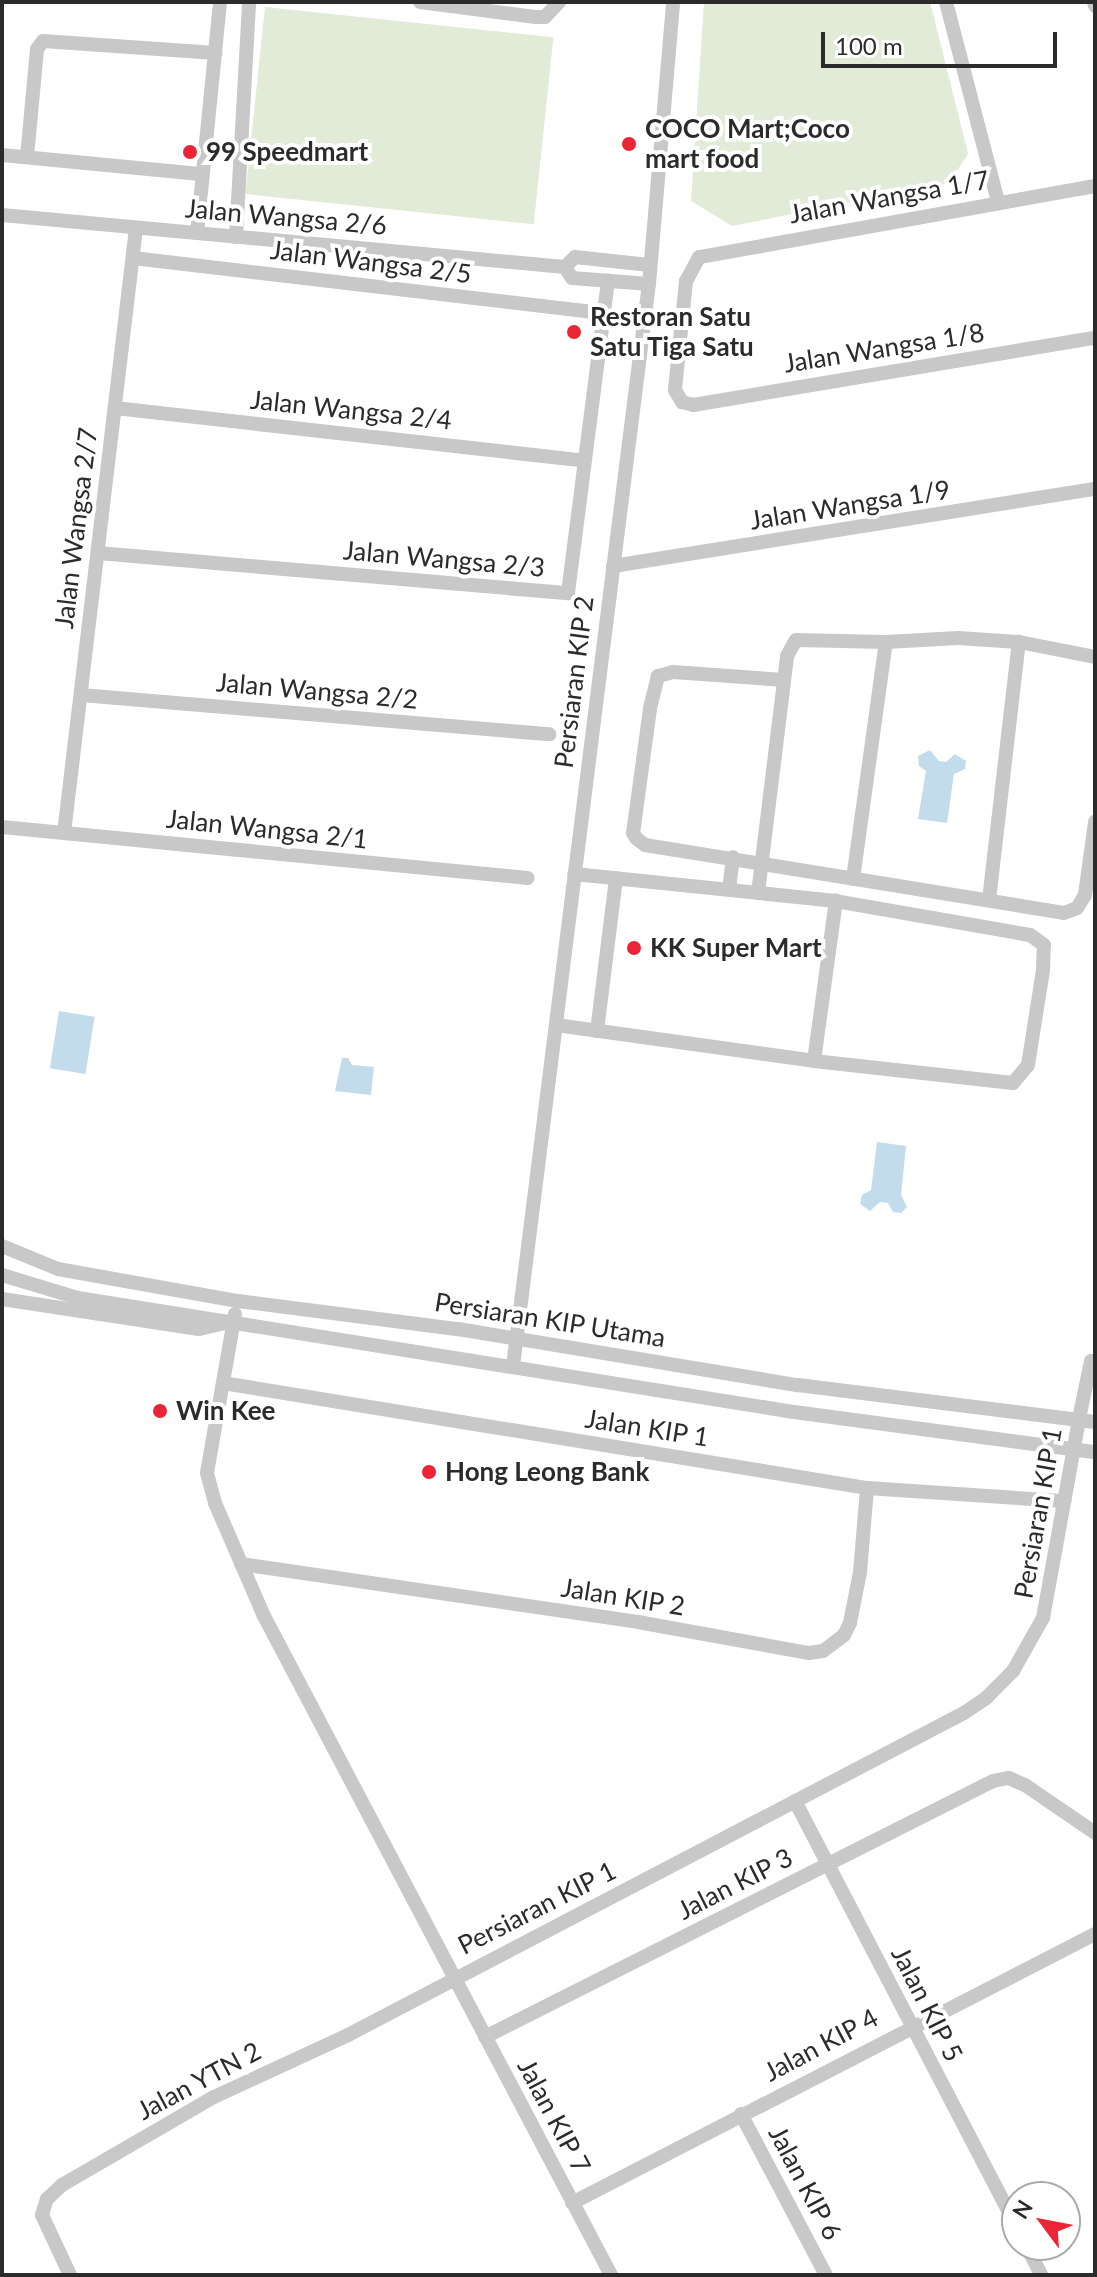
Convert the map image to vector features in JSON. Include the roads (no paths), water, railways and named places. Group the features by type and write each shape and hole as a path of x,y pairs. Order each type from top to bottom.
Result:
{"street":[{"path":"197,233 200,174 220,2"},
{"path":"236,237 249,2"},
{"path":"420,2 536,17 545,17 559,2"},
{"name":"Persiaran KIP 2","path":"513,1366 649,284 673,2"},
{"path":"946,2 998,201"},
{"path":"27,157 37,49 43,41 216,53"},
{"path":"2,155 200,174"},
{"name":"Jalan Wangsa 1/7","path":"682,402 675,390 686,281 693,262 707,255 1095,186"},
{"name":"Jalan Wangsa 2/6","path":"2,215 565,267"},
{"name":"Jalan Wangsa 2/7","path":"64,833 136,228"},
{"name":"Jalan Wangsa 2/6","path":"565,267 575,257 650,265"},
{"name":"Jalan Wangsa 2/5","path":"133,258 604,313"},
{"name":"Jalan Wangsa 2/6","path":"565,267 572,278 649,284"},
{"name":"Jalan Wangsa 2/3","path":"98,553 568,593 582,460 608,281"},
{"name":"Jalan Wangsa 1/8","path":"682,402 693,405 1095,338"},
{"name":"Jalan Wangsa 2/4","path":"115,408 582,460"},
{"name":"Jalan Wangsa 1/9","path":"613,566 1095,489"},
{"path":"758,893 787,656 796,640 886,642 958,638 1019,642 1095,657"},
{"path":"853,879 886,642"},
{"path":"989,900 1019,642"},
{"path":"784,680 665,672 655,681 633,833 645,845 1064,913 1077,908 1085,895 1095,822"},
{"name":"Jalan Wangsa 2/2","path":"81,695 549,734"},
{"name":"Jalan Wangsa 2/1","path":"2,827 528,878"},
{"path":"729,890 733,857"},
{"path":"556,1025 814,1061 1013,1083 1028,1065 1043,970 1044,945 1030,935 836,901 574,874"},
{"path":"597,1031 616,878"},
{"path":"814,1061 836,901"},
{"name":"Persiaran KIP Utama","path":"4,1252 58,1269 238,1301 517,1338 798,1385 1095,1422"},
{"name":"Persiaran KIP Utama","path":"2,1275 78,1298 234,1320 794,1412 1095,1452"},
{"path":"2,1299 199,1329 234,1320"},
{"name":"Persiaran KIP 1","path":"238,1301 207,1473 215,1503 241,1564 454,1978 964,1713 1013,1671 1043,1618 1079,1419 1091,1361 1095,1362"},
{"name":"Jalan KIP 1","path":"223,1383 867,1488 1065,1501"},
{"name":"Jalan KIP 2","path":"241,1564 638,1622 809,1653 823,1651 844,1635 850,1623 860,1572 867,1488"},
{"name":"Jalan KIP 3","path":"485,2037 993,1781 1009,1778 1025,1785 1095,1833"},
{"name":"Jalan KIP 5","path":"795,1801 1001,2198"},
{"name":"Jalan KIP 4","path":"572,2203 1095,1934"},
{"name":"Jalan KIP 7","path":"454,1978 611,2275"},
{"name":"Jalan YTN 2","path":"70,2275 42,2215 47,2199 62,2185 214,2097 348,2035 454,1978"},
{"name":"Jalan KIP 6","path":"741,2114 826,2275"}],"water":[{"path":"930,750 939,761 946,762 955,754 966,761 965,769 954,774 947,823 918,819 926,771 919,766 918,756"},
{"path":"59,1011 95,1017 85,1074 50,1068"},
{"path":"342,1058 348,1058 352,1065 374,1067 371,1095 335,1091"},
{"path":"877,1142 906,1146 901,1195 907,1207 901,1213 893,1212 888,1203 880,1202 870,1211 860,1204 862,1195 871,1190"}],"place":[{"name":"COCO Mart;Coco mart food","path":"629,144"},
{"name":"99 Speedmart","path":"190,152"},
{"name":"Restoran Satu Satu Tiga Satu","path":"574,332"},
{"name":"KK Super Mart","path":"634,948"},
{"name":"Win Kee","path":"160,1411"},
{"name":"Hong Leong Bank","path":"429,1472"}]}
